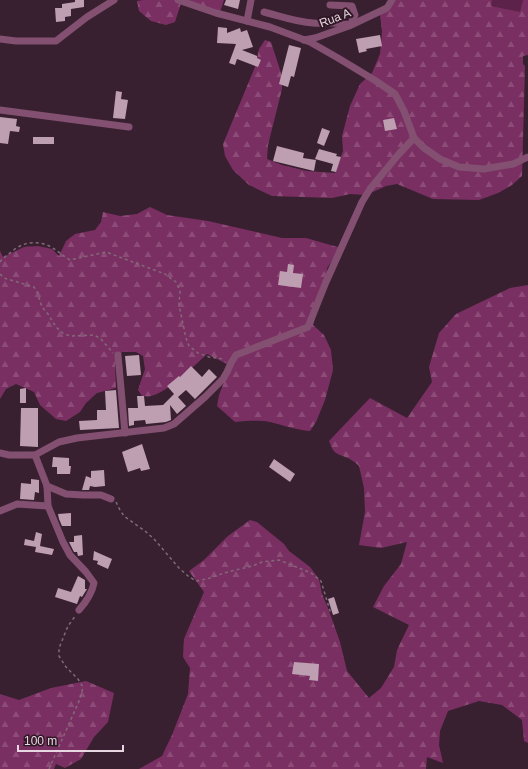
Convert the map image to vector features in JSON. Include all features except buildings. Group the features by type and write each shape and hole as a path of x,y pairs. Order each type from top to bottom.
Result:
{"street":[{"path":"0,39 16,41 56,41 87,17 114,0"},
{"path":"178,0 216,13 270,28 310,42 376,81 395,94 404,111 414,138 424,148 440,159 459,167 484,169 513,164 528,156"},
{"path":"247,21 251,0"},
{"name":"Rua A","path":"304,40 315,38 350,25 387,8 392,0"},
{"path":"264,12 298,21 315,23 342,23 350,25 355,15 352,6 330,5"},
{"path":"0,110 129,127"},
{"path":"0,453 8,455 35,455 59,442 77,438 164,428 174,424 205,398 223,379 236,355 308,327 326,282 362,202 370,189 414,138"},
{"path":"118,355 126,432"},
{"path":"35,455 47,486 48,506 62,542 70,555 94,583 92,590 79,610"},
{"path":"47,486 66,494 101,495 111,499"},
{"path":"0,511 17,504 48,506"}],"path":[{"path":"0,262 21,246 31,243 51,247 70,260 106,252 165,274 176,282 180,291 179,305 189,346 198,353 209,357 223,359 231,363"},
{"path":"0,274 4,278 34,287 42,307 56,327 64,334 71,336 94,335 101,339 112,352 118,355"},
{"path":"111,499 116,502 124,516 146,531 179,568 196,581 262,562 279,560 311,573 320,582 331,614"},
{"path":"49,769 80,699 83,687 59,656 59,648 68,626 79,610"}],"green space":[{"path":"182,0 175,22 166,25 151,21 139,11 137,1"},
{"path":"182,0 224,0 220,12"},
{"path":"396,0 528,0 528,55 523,56 523,64 525,66 522,176 512,185 498,193 479,200 433,199 397,184 386,186 366,195 350,194 332,198 272,196 249,185 233,170 225,156 223,144 255,67 259,49 265,40 271,42 282,76 282,89 268,145 267,159 282,165 307,171 335,173 343,151 342,136 350,106 360,84 372,73 380,54 382,32 380,14 389,9"},
{"path":"150,207 167,215 208,221 282,238 306,238 341,248 327,268 327,280 313,325 324,335 331,350 333,370 325,400 316,422 310,431 295,429 266,421 235,422 217,406 219,395 229,369 227,364 207,354 188,372 158,394 142,396 138,390 145,369 143,356 136,352 122,352 115,365 116,388 97,393 86,403 80,412 66,421 56,419 40,405 34,392 16,384 6,389 0,399 0,251 3,257 24,247 38,246 52,249 59,256 66,241 75,234 95,230 101,222 103,212 120,216 137,214"},
{"path":"528,285 528,743 524,741 522,720 502,705 479,701 448,711 440,731 439,745 443,763 427,757 426,769 139,769 162,756 188,694 190,668 183,657 184,639 204,592 189,571 204,560 228,536 250,520 257,522 284,544 289,551 310,567 319,579 322,594 340,642 347,671 369,698 381,688 394,667 397,650 409,625 373,607 384,586 401,564 407,542 381,548 359,545 365,512 364,488 359,466 336,452 332,448 329,441 370,398 407,418 432,382 429,367 439,333 456,314 510,288"},
{"path":"86,681 114,693 108,722 94,737 81,759 65,768 56,764 54,769 0,769 0,694 19,700 51,688"}],"shaded area":[{"path":"492,0 523,0 520,12 491,6"}]}
